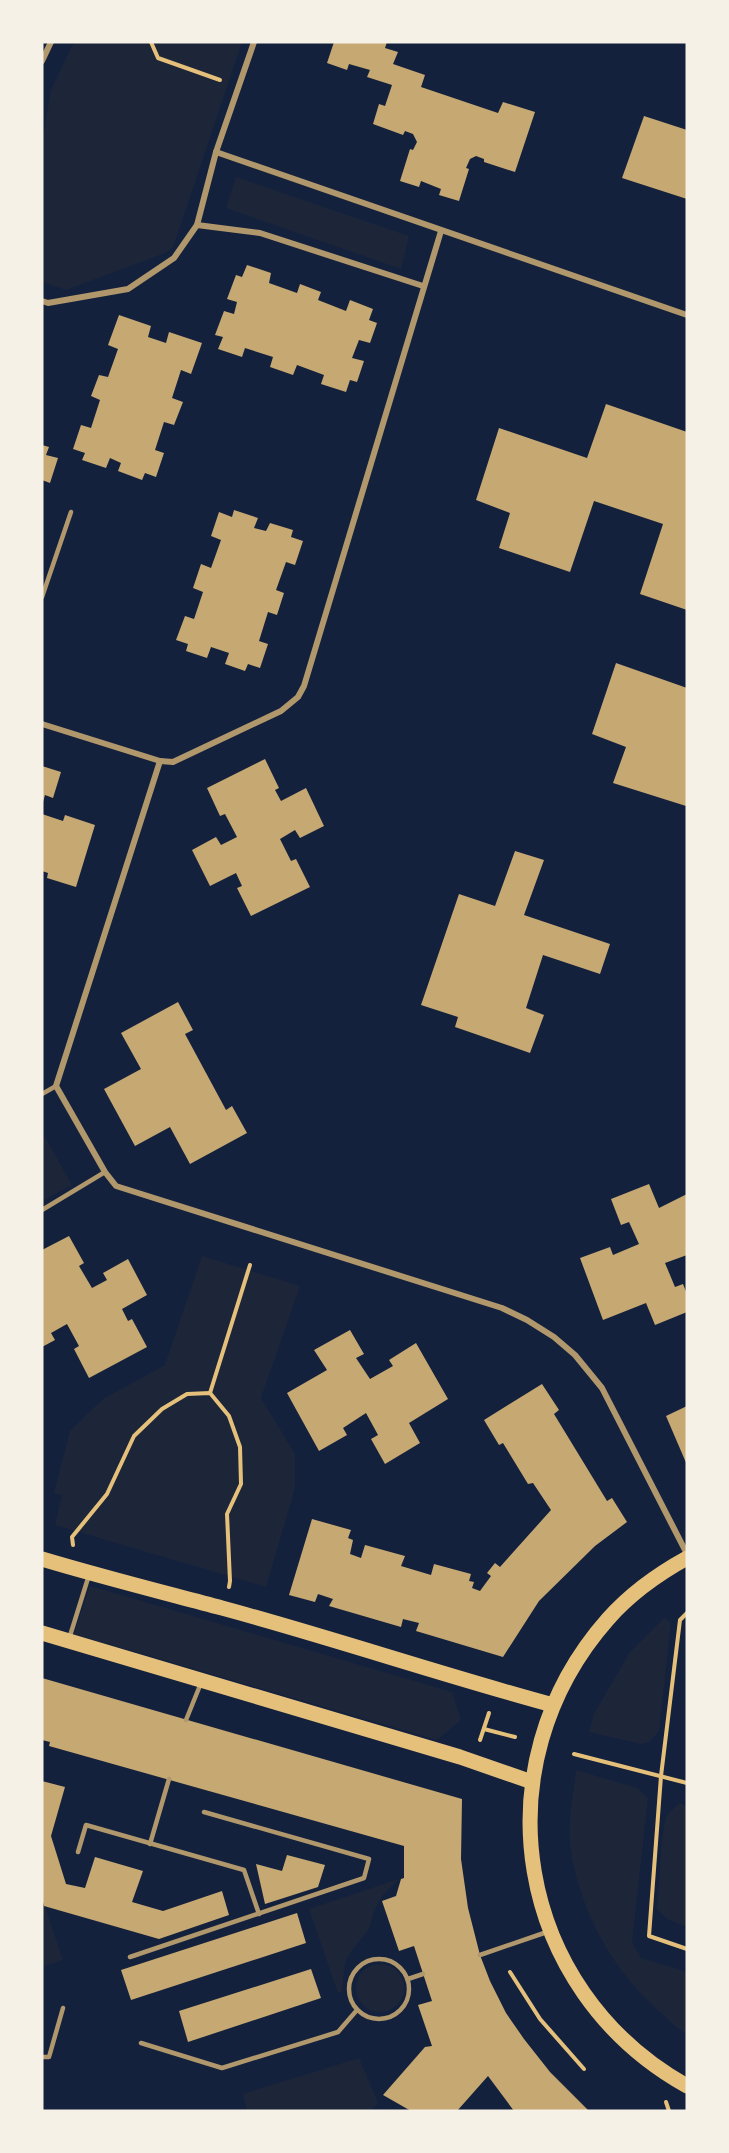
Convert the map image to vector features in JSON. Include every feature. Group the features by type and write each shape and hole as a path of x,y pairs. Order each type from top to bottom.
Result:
{"main road":[{"path":"687,1556 636,1592 609,1617 586,1646 566,1678 553,1705 539,1744 532,1782 529,1821 531,1858 538,1896 550,1931 585,1997 609,2026 636,2052 687,2086"},
{"path":"42,1559 223,1608 553,1705"},
{"path":"42,1633 460,1757 532,1782"}],"street":[{"path":"42,61 51,42"},
{"path":"42,301 48,303 128,289 174,258 197,225 216,152 254,42"},
{"path":"216,152 687,315"},
{"path":"197,225 260,233 423,286"},
{"path":"42,723 173,762 281,711 298,697 441,231"},
{"path":"160,760 56,1086 105,1172 116,1186 502,1308 554,1337 575,1355 602,1388 687,1556"}],"lane":[{"path":"42,597 71,512"},
{"path":"42,1094 56,1086"},
{"path":"42,1210 105,1172"},
{"path":"68,1641 82,1571"},
{"path":"186,1720 202,1680"},
{"path":"150,1844 170,1779"},
{"path":"130,1957 364,1878 369,1859 204,1812"},
{"path":"78,1852 86,1825 244,1870 259,1914"},
{"path":"480,1955 550,1931"},
{"path":"376,1958 390,1960 401,1968 408,1979 409,1993 405,2006 394,2015 382,2019 369,2017 357,2010 350,1998 349,1984 354,1972 363,1962 376,1958"},
{"path":"408,1979 423,1974"},
{"path":"42,2056 49,2057 63,2008"},
{"path":"141,2043 222,2068 338,2031 357,2010"}],"path":[{"path":"151,42 158,58 228,83"},
{"path":"210,1393 250,1265"},
{"path":"82,1571 72,1537 107,1494 134,1436 162,1409 187,1394 210,1393"},
{"path":"210,1393 229,1416 240,1447 241,1484 227,1514 230,1581 223,1608"},
{"path":"687,1613 680,1620 661,1776 649,1936 687,1948"},
{"path":"480,1740 489,1712"},
{"path":"484,1729 515,1737"},
{"path":"574,1754 687,1783"},
{"path":"510,1972 540,2019 584,2068"}],"shaded area":[{"path":"74,42 242,42 173,247 165,253 66,290 42,282 42,144 51,90"},
{"path":"236,177 409,236 401,269 226,208"},
{"path":"42,1132 72,1185 42,1201"},
{"path":"202,1256 300,1286 261,1398 295,1454 295,1488 266,1587 55,1525 62,1495 54,1493 70,1431 103,1399 165,1365"},
{"path":"90,1586 452,1692 461,1720 437,1740 74,1634"},
{"path":"664,1618 671,1622 659,1731 649,1742 641,1744 589,1732 594,1714 630,1652"},
{"path":"576,1770 637,1788 648,1798 632,1943 641,1958 687,1972 687,2034 659,2011 628,1978 592,1922 577,1879 570,1846"},
{"path":"679,1803 687,1806 687,1927 667,1919 657,1909 662,1838 666,1816"},
{"path":"399,1879 382,1896 374,1911 369,1929 345,1962 342,1991 338,1993 309,1909"},
{"path":"42,1898 63,1960 42,1967"},
{"path":"380,1964 397,1971 404,1988 397,2005 380,2012 363,2005 356,1988 363,1971"},
{"path":"359,2058 378,2103 370,2111 247,2111 243,2094"}],"building":[{"path":"334,42 387,42 385,48 398,52 393,64 425,75 421,87 498,113 503,102 535,112 515,172 484,162 484,159 476,156 470,159 459,201 439,195 441,189 421,181 419,187 400,181 410,149 413,150 417,142 413,134 405,131 403,135 373,124 379,104 385,106 392,85 367,77 370,70 349,64 347,70 327,63"},
{"path":"644,116 687,130 687,199 622,178"},
{"path":"247,265 271,273 269,283 297,293 300,284 321,292 318,300 346,311 350,300 373,309 369,320 377,323 370,343 359,340 352,358 364,361 357,382 350,380 346,392 321,384 324,375 297,365 293,375 270,367 273,357 245,348 242,357 218,349 223,337 215,335 224,311 234,314 237,302 227,299 236,275 242,277"},
{"path":"119,315 151,326 148,337 166,343 169,332 202,343 191,374 181,370 172,398 183,402 174,425 164,422 155,450 164,453 156,477 145,473 142,480 118,471 121,463 110,458 106,468 82,460 85,453 73,449 81,425 91,428 100,400 91,396 99,375 108,377 118,349 108,345"},
{"path":"606,404 687,432 687,610 640,594 663,524 594,501 570,572 499,548 510,513 476,500 499,428 587,458"},
{"path":"42,445 49,447 46,455 58,458 50,483 42,480"},
{"path":"234,510 258,518 254,528 266,531 270,523 293,530 291,537 303,541 295,565 286,562 276,590 284,593 277,615 268,612 259,641 268,644 260,668 248,664 245,671 225,664 229,653 211,647 207,658 186,651 188,644 176,640 185,616 194,619 203,592 193,588 201,564 211,568 221,540 211,536 219,512 232,517"},
{"path":"616,663 687,688 686,806 613,783 626,747 592,734"},
{"path":"265,759 279,788 275,790 281,801 306,788 324,826 300,838 295,830 280,839 291,861 296,859 310,887 251,916 237,888 242,886 236,873 210,886 192,850 216,837 221,845 237,837 225,814 220,816 207,788"},
{"path":"42,766 61,772 53,798 45,795 43,802"},
{"path":"42,814 63,821 65,815 95,825 76,887 47,878 48,873 42,871"},
{"path":"515,851 544,860 524,915 610,944 600,974 543,955 526,1008 544,1015 530,1053 455,1027 458,1017 421,1005 459,894 495,906"},
{"path":"178,1002 193,1030 185,1034 226,1110 232,1106 247,1133 190,1164 170,1127 135,1146 104,1089 141,1069 121,1033"},
{"path":"649,1184 659,1208 687,1194 687,1255 665,1263 675,1287 683,1284 687,1294 687,1312 655,1325 646,1303 603,1320 580,1258 610,1247 613,1255 639,1244 629,1222 621,1225 611,1199"},
{"path":"69,1236 84,1263 79,1266 92,1288 107,1280 103,1273 128,1259 147,1295 122,1309 128,1321 132,1319 147,1347 89,1378 74,1349 79,1346 67,1324 51,1333 55,1340 42,1347 42,1250"},
{"path":"350,1330 364,1354 356,1358 370,1379 393,1366 389,1360 416,1343 448,1399 409,1423 420,1443 385,1464 371,1439 378,1435 366,1413 343,1428 347,1435 319,1451 287,1393 327,1370 314,1350"},
{"path":"542,1384 559,1410 554,1414 607,1501 612,1498 627,1522 595,1546 539,1601 503,1657 416,1631 419,1623 403,1619 401,1627 329,1606 333,1599 318,1594 315,1602 289,1595 312,1519 351,1530 348,1538 353,1540 350,1554 361,1558 365,1545 405,1556 401,1566 431,1575 434,1564 471,1574 469,1581 474,1582 472,1588 480,1591 491,1576 487,1573 495,1563 500,1567 551,1510 533,1483 528,1484 503,1443 499,1445 484,1420"},
{"path":"687,1406 687,1465 666,1416"},
{"path":"42,1678 462,1799 461,1859 468,1908 480,1955 490,1981 506,2013 524,2039 550,2072 589,2111 514,2111 488,2076 457,2111 411,2111 383,2095 425,2047 432,2046 418,2005 432,2001 414,1946 399,1951 382,1901 396,1896 401,1879 404,1878 404,1846 49,1746 50,1742 42,1740"},
{"path":"42,1781 65,1787 51,1836 66,1884 85,1888 95,1857 143,1871 132,1902 163,1911 222,1891 229,1915 159,1939 44,1906 42,1898"},
{"path":"287,1855 325,1865 318,1887 265,1904 256,1864 282,1871"},
{"path":"297,1913 306,1943 131,2000 121,1970"},
{"path":"311,1969 321,1998 188,2042 179,2011"}]}
